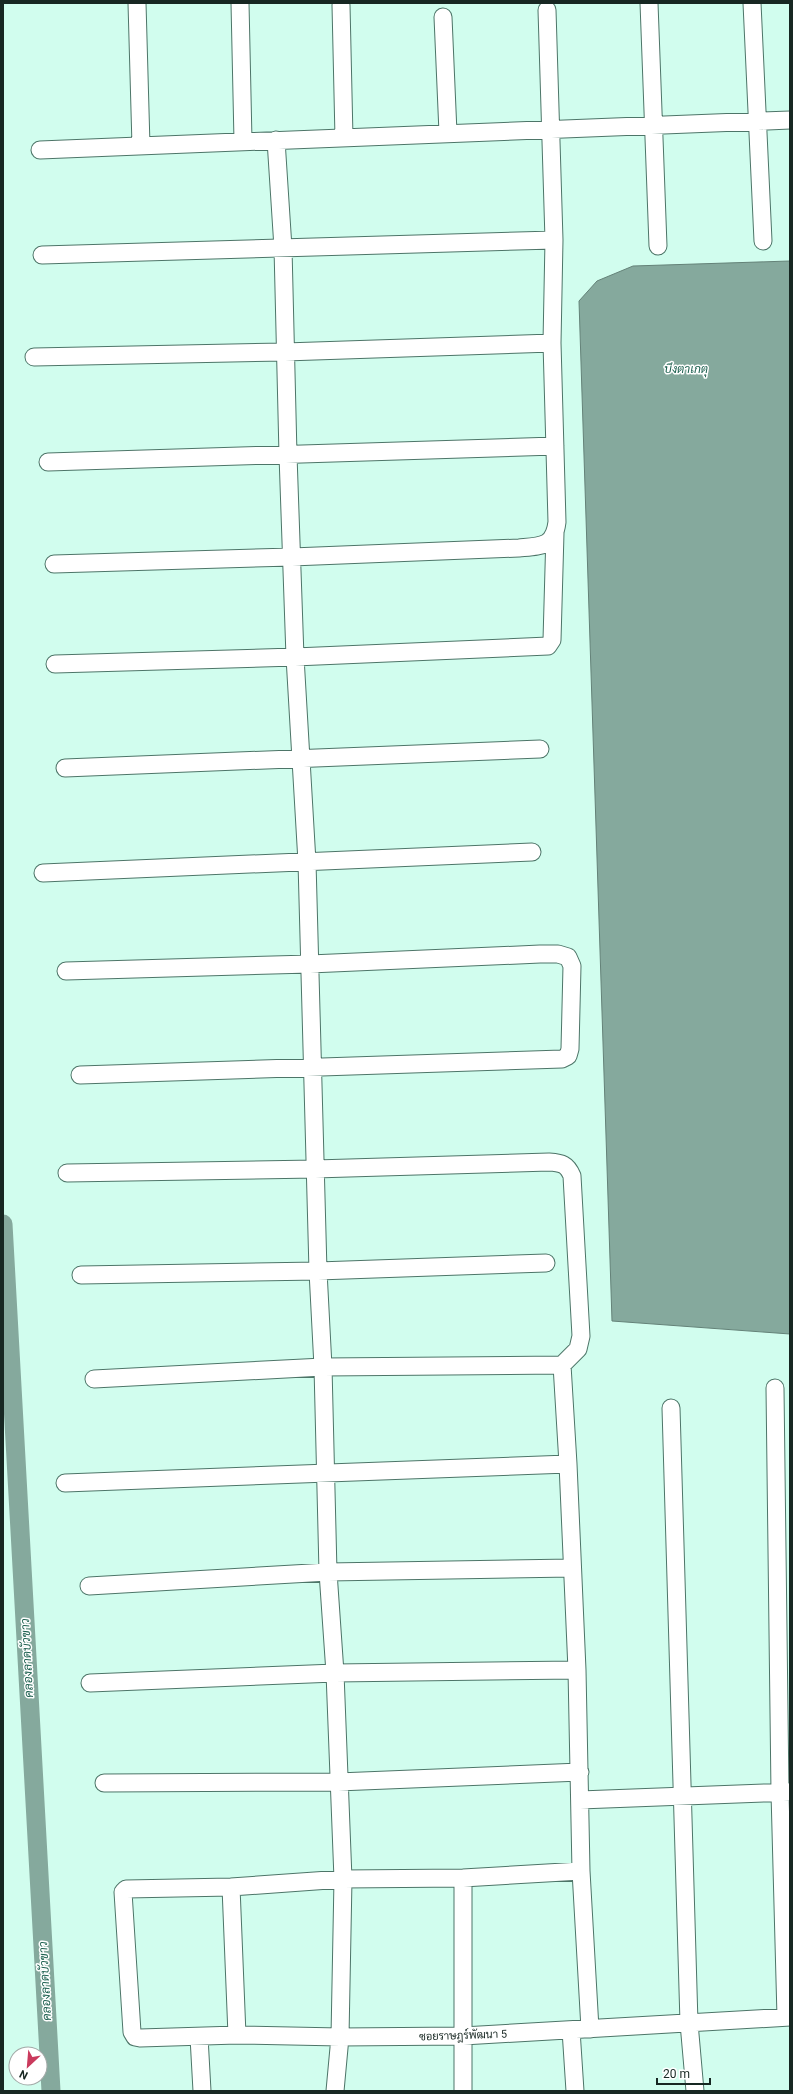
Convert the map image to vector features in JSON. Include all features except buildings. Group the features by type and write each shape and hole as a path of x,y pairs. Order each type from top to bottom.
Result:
{"street":[{"path":"137,3 141,146"},
{"path":"240,3 243,141"},
{"path":"649,3 658,246"},
{"path":"752,3 763,242"},
{"path":"341,5 344,138"},
{"path":"55,664 295,657 548,646 552,640 556,533 552,343 554,240 552,130 547,10"},
{"path":"443,17 448,133"},
{"path":"40,150 790,120"},
{"path":"276,140 283,248 295,657 307,862 328,1572 335,1674 338,1782 343,1879 340,2037 335,2091"},
{"path":"42,255 554,240"},
{"path":"34,357 285,352 552,343"},
{"path":"48,462 555,446"},
{"path":"54,564 292,557 534,547 541,546 549,542 556,533"},
{"path":"65,768 540,749"},
{"path":"43,873 532,852"},
{"path":"66,971 310,964 540,954 558,954 568,957 572,966 570,1049 568,1056 562,1059 80,1075"},
{"path":"68,1173 315,1169 549,1162 562,1163 568,1167 572,1176 582,1336 578,1349 562,1365 323,1367 94,1379"},
{"path":"82,1275 318,1270 546,1262"},
{"path":"562,1365 577,1670 581,1871 590,2029"},
{"path":"775,1388 785,1793 788,2017"},
{"path":"671,1408 689,2023 695,2091"},
{"path":"64,1483 568,1464"},
{"path":"89,1586 328,1572 572,1568"},
{"path":"90,1683 335,1674 577,1670"},
{"path":"104,1783 338,1782 580,1772"},
{"path":"580,1800 785,1793"},
{"path":"236,2035 231,1888 343,1879 463,1878 581,1871"},
{"path":"463,1878 463,2091"},
{"name":"ซอยราษฎร์พัฒนา 5","path":"231,1888 123,1890 132,2032 135,2037 199,2037 236,2035 340,2037 463,2036 788,2017"},
{"path":"571,2030 575,2091"},
{"path":"199,2037 202,2091"}],"water":[{"name":"บึงตาเกตุ","path":"790,261 790,1334 612,1321 579,301 597,281 633,266"}],"waterway":[{"name":"คลองลาดบัวขาว","path":"3,1224 51,2091"}]}
